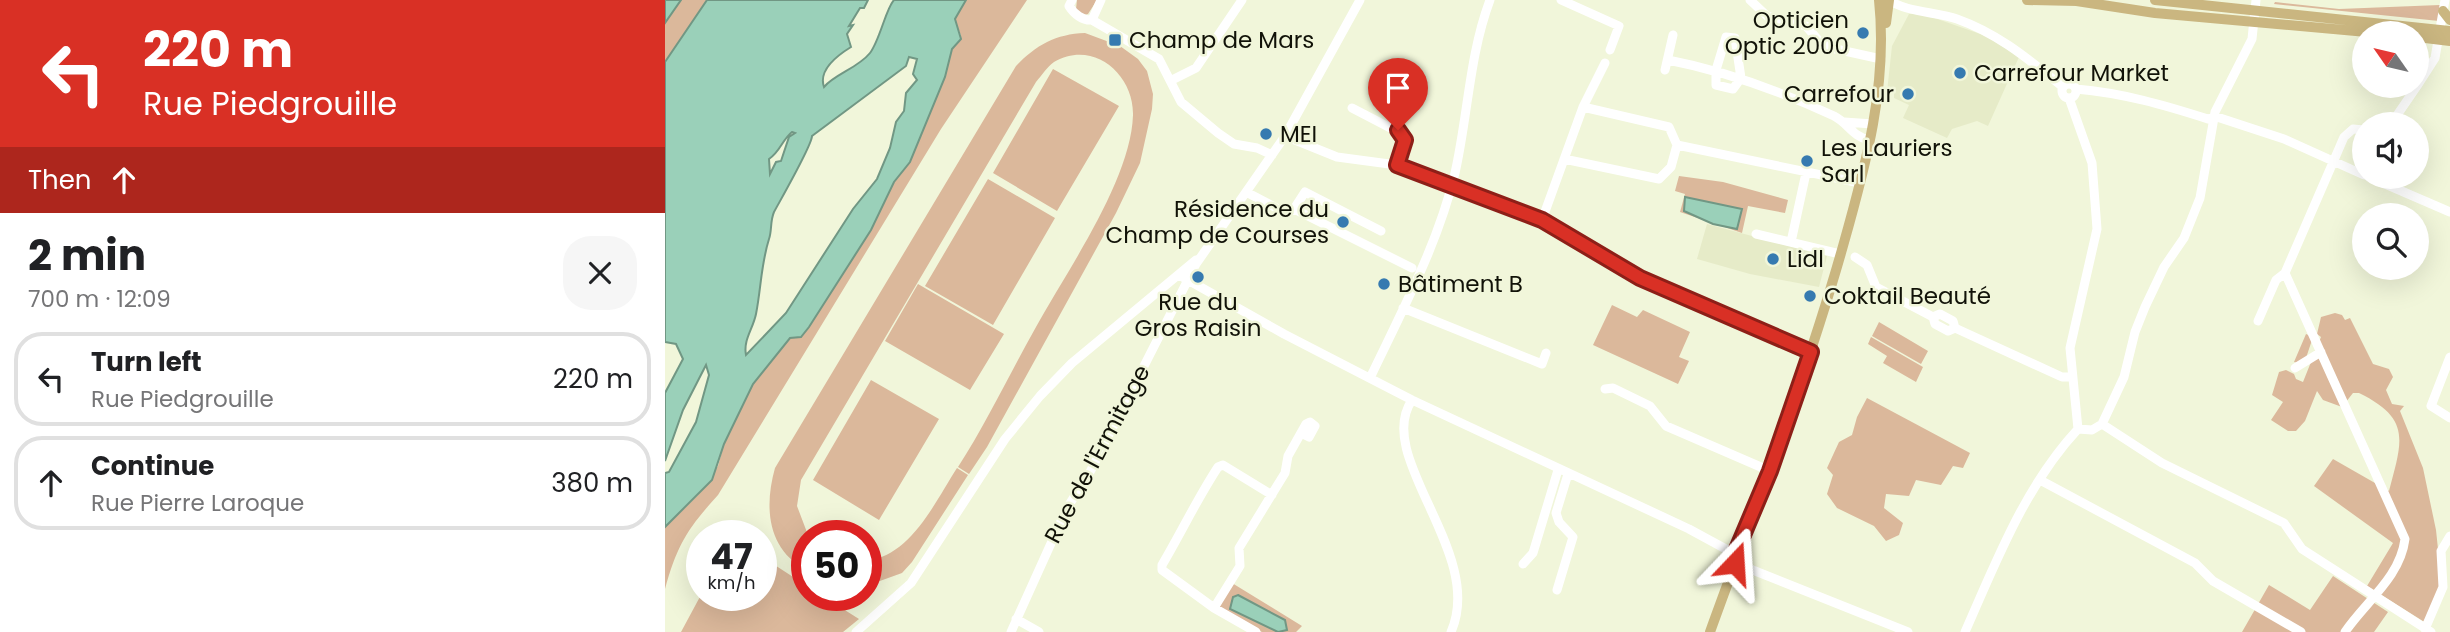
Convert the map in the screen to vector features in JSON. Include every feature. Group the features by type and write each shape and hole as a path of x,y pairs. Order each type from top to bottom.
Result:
{"main road":[{"path":"1879,0 1882,55"},
{"path":"1710,632 1811,352 1860,183 1873,124 1887,0"},
{"path":"2027,0 2255,7 2352,28"},
{"path":"2155,0 2255,7 2445,35"}],"street":[{"path":"1072,0 1069,6 1083,19 1093,20 1159,59 1181,102 1217,133 1234,144 1257,148 1272,155"},
{"path":"1093,20 1101,0"},
{"path":"1172,80 1196,68 1242,0"},
{"name":"Rue de l'Ermitage","path":"1011,632 1067,508 1090,472 1184,277 1248,193 1285,136 1360,0"},
{"path":"1371,376 1432,241 1450,187 1459,152 1464,105 1490,0"},
{"path":"1561,0 1616,21 1619,26 1610,50"},
{"path":"1750,0 1767,16 1806,26 1820,42 1831,48 1882,55"},
{"path":"1887,0 1901,7 1924,9 1956,19 1994,35 2015,47 2063,87"},
{"path":"2078,429 2092,430 2102,424 2121,386 2135,332 2145,307 2164,267 2184,238 2200,198 2213,118 2221,96 2243,61 2252,39 2255,7"},
{"path":"2429,67 2445,35 2446,10"},
{"path":"1665,70 1673,35"},
{"path":"1726,37 1735,38 1741,78 1733,89 1716,85 1716,69 1726,37"},
{"path":"1668,60 1716,69 1844,122 1873,124"},
{"path":"1542,220 1583,107 1605,63"},
{"path":"2063,87 2070,83 2076,89 2115,92 2209,120 2213,118 2277,136 2352,169"},
{"path":"1965,632 2017,517 2058,451 2078,429 2070,348 2097,229 2092,163 2069,99 2062,95 2063,87"},
{"path":"2069,99 2075,96 2076,89"},
{"path":"1352,107 1402,134 1405,140 1397,165"},
{"path":"1564,159 1659,179 1671,167 1677,145 1669,127 1583,107"},
{"path":"1844,122 1857,138 1869,140"},
{"path":"2258,321 2277,280 2285,273 2346,134 2352,131"},
{"path":"1285,136 1336,157 1397,165 1542,220 1640,278 1811,352"},
{"path":"1677,145 1860,183"},
{"path":"1791,242 1806,173"},
{"path":"2397,189 2450,212"},
{"path":"1248,193 1286,213 1294,209 1305,192 1381,230"},
{"path":"1294,209 1412,268"},
{"path":"1756,234 1840,254"},
{"path":"1855,257 1867,265 1876,287 1933,317 1935,324 1948,331 1955,328 2060,376 2072,377"},
{"path":"2285,273 2405,539 2403,551 2377,598 2354,618 2345,632"},
{"path":"856,632 911,583 998,448 1031,405 1072,363 1184,277 1284,334 1371,376 1412,400 1689,529 1735,559 1908,632"},
{"path":"1403,308 1542,364 1546,352"},
{"path":"2295,368 2321,352"},
{"path":"2450,357 2431,407 2450,418"},
{"path":"1605,389 1613,388 1650,406 1666,426 1770,471"},
{"path":"1412,400 1406,414 1404,441 1454,565 1458,604 1455,631"},
{"path":"2102,424 2162,463 2284,523 2302,549 2428,630 2443,587 2441,551 2450,536"},
{"path":"1214,608 1240,566 1239,548 1285,473 1288,456 1301,433"},
{"path":"1256,632 1214,608 1162,570 1188,514 1221,465 1272,495"},
{"path":"1523,564 1533,553 1563,472"},
{"path":"1557,590 1573,537 1559,522 1556,513 1563,472"},
{"path":"2040,480 2195,563 2213,581 2301,632"},
{"path":"1016,619 1039,632"}],"shaded area":[{"path":"665,0 681,0 665,23"},
{"path":"681,0 707,0 665,62 665,23"},
{"path":"707,0 868,0 849,26 853,25 847,34 851,47 826,69 824,87 870,53 894,0 966,0 955,19 961,39 952,49 945,77 910,162 894,182 871,230 809,327 801,337 790,338 753,384 724,444 712,480 665,527 665,473 669,472 696,422 709,375 706,365 683,410 665,461 665,393 683,359 676,344 665,342 665,62","holes":["909,57 917,59 913,74 917,80 906,93 904,111 896,122 890,148 877,179 853,209 786,313 746,355 773,215 812,136 906,66","792,132 795,133 789,137 781,161 776,162 770,174 769,159"]},
{"path":"966,0 1027,0 941,129 718,495 697,520 686,520 686,536 674,560 665,589 665,527 698,495 718,466 724,444 753,384 790,338 800,337 809,327 871,230 894,182 910,162 945,77 952,49 961,36 955,19"},
{"path":"1077,0 1097,0 1088,14 1083,15 1076,9"},
{"path":"2274,4 2339,9 2440,5 2439,21"},
{"path":"1909,14 1923,14 1986,36 2019,57 1988,126 1977,121 1952,129 1947,138 1903,118 1909,105 1894,98 1894,93 1887,92 1892,46"},
{"path":"1085,33 1120,46 1138,59 1147,71 1153,94 1152,109 1140,163 1116,213 987,447 969,474 958,467 1096,224 1122,167 1130,140 1133,115 1131,100 1127,86 1119,74 1109,64 1096,58 1069,56 1051,64 1036,82 801,480 797,506 802,520 791,520 791,558 777,540 777,520 771,520 770,498 775,468 1016,66 1047,42"},
{"path":"1053,69 1119,106 1057,211 993,173"},
{"path":"1679,176 1723,182 1788,200 1785,213 1748,206 1742,233 1680,212 1685,194 1675,191"},
{"path":"988,179 1055,218 993,325 925,286"},
{"path":"1685,197 1742,209 1737,229 1713,224 1684,211"},
{"path":"1707,224 1827,256 1819,287 1750,274 1697,259"},
{"path":"918,284 1004,334 970,390 885,341"},
{"path":"1612,305 1637,317 1643,310 1690,332 1679,357 1689,361 1678,384 1593,345"},
{"path":"2335,313 2342,315 2345,320 2350,318 2373,364 2389,369 2393,377 2386,390 2392,404 2404,406 2400,411 2423,468 2436,530 2442,587 2426,623 2367,586 2393,543 2314,486 2333,459 2389,491 2397,458 2399,433 2388,412 2359,393 2353,393 2342,407 2323,400 2317,391 2305,421 2296,431 2288,431 2271,420 2283,402 2272,395 2279,372 2286,370 2303,382 2321,337 2317,334 2321,317"},
{"path":"1879,322 1928,351 1921,364 1872,336"},
{"path":"2306,334 2313,337 2304,364 2294,362"},
{"path":"1871,337 1923,367 1916,382 1883,363 1887,356 1868,344"},
{"path":"871,380 939,419 879,520 813,480"},
{"path":"1867,398 1970,453 1963,468 1953,466 1941,485 1916,480 1909,496 1886,494 1884,508 1903,523 1899,535 1886,541 1874,526 1837,508 1827,494 1833,475 1827,468 1839,442 1852,435 1857,417"},
{"path":"957,468 968,475 912,562 902,573 882,580 882,557 909,538"},
{"path":"777,566 791,576 791,611 846,611 859,619 843,632 681,632 692,611 777,611"},
{"path":"2333,576 2388,612 2374,632 2242,632 2269,585 2310,610"},
{"path":"1232,583 1302,626 1296,632 1262,632 1223,612 1219,608"},
{"path":"1238,595 1285,620 1287,630 1278,632 1230,609 1233,597"}],"place":[{"name":"Opticien Optic 2000","path":"1863,33"},
{"name":"Champ de Mars","path":"1115,40"},
{"name":"Carrefour Market","path":"1960,73"},
{"name":"Carrefour","path":"1908,94"},
{"name":"MEI","path":"1266,134"},
{"name":"Les Lauriers Sarl","path":"1807,161"},
{"name":"Résidence du Champ de Courses","path":"1343,222"},
{"name":"Lidl","path":"1773,259"},
{"name":"Rue du Gros Raisin","path":"1198,277"},
{"name":"Bâtiment B","path":"1384,284"},
{"name":"Coktail Beauté","path":"1810,296"}],"route":[{"path":"1398,130 1405,140 1397,165 1542,220 1640,278 1811,352 1770,471 1741,547 1735,554 1735,563"}]}
